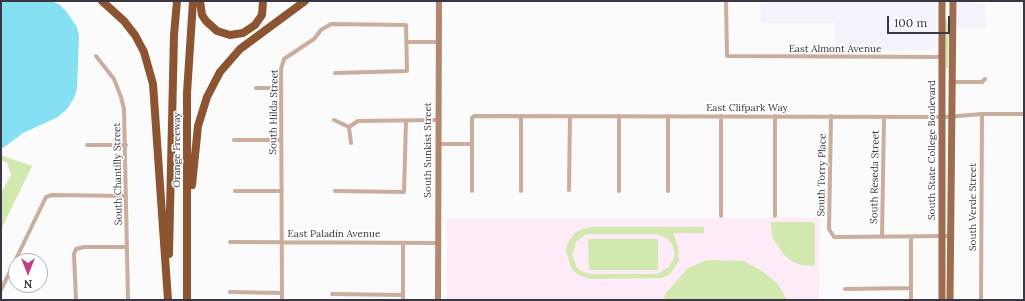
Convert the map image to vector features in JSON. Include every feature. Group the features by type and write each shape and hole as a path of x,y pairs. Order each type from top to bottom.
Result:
{"highway":[{"path":"102,1 124,21 135,36 144,52 153,84 168,300"},
{"name":"Orange Freeway","path":"168,300 176,1"},
{"name":"Orange Freeway","path":"187,300 187,93 193,1"},
{"path":"200,1 202,16 206,21 217,31 230,34 243,33 255,25 262,15 263,1"},
{"path":"188,221 198,126 213,85 220,72 240,49 305,1"}],"main road":[{"name":"South State College Boulevard","path":"942,1 942,300"},
{"name":"South State College Boulevard","path":"950,300 953,1"}],"street":[{"name":"South Sunkist Street","path":"438,300 439,1"},
{"name":"East Almont Avenue","path":"726,1 727,56 942,57"},
{"name":"South Hilda Street","path":"282,300 281,69 284,59 314,39 321,30 331,24 406,25 406,42"},
{"path":"335,73 407,72 406,42 439,42"},
{"name":"South Chantilly Street","path":"96,56 111,74 121,97 124,116 126,144 126,247 128,300"},
{"path":"952,82 982,82 985,79"},
{"path":"256,88 281,88"},
{"name":"East Clifpark Way","path":"472,144 472,118 474,116 942,117 982,114 1024,114"},
{"name":"South Verde Street","path":"981,300 982,114"},
{"path":"521,116 521,191"},
{"path":"569,190 570,116"},
{"path":"619,116 619,191"},
{"path":"668,116 668,191"},
{"path":"721,116 721,216"},
{"path":"775,116 775,216"},
{"name":"South Torry Place","path":"830,116 829,229 834,237 882,237"},
{"name":"South Reseda Street","path":"882,237 884,117"},
{"path":"334,120 349,127"},
{"path":"349,127 358,121 438,120"},
{"path":"335,191 404,192 406,121"},
{"path":"349,127 351,143"},
{"path":"234,140 281,140"},
{"path":"87,145 126,144"},
{"path":"438,144 472,144 472,190"},
{"path":"235,191 282,191"},
{"path":"1,290 43,201 48,196 126,196"},
{"path":"882,237 950,236"},
{"path":"911,237 911,300"},
{"name":"East Paladin Avenue","path":"230,242 438,243"},
{"path":"403,243 403,300"},
{"path":"76,300 74,254 76,249 81,247 126,247"},
{"path":"845,289 911,288"},
{"path":"230,292 282,293"},
{"path":"332,294 403,295"}],"shaded area":[{"path":"761,1 936,1 936,46 932,50 835,51 835,23 763,23 761,21"},
{"path":"958,1 985,3 986,29 957,29"},
{"path":"447,218 820,218 819,300 447,300"}],"green space":[{"path":"946,18 949,30 948,68 946,69 945,19"},
{"path":"1,155 32,166 1,230 1,193 11,175 7,163 1,160"},
{"path":"771,222 812,222 815,224 815,266 801,265 791,261 783,254 772,237"},
{"path":"592,227 704,227 704,233 673,233 678,246 679,261 670,274 662,278 589,279 577,274 572,269 566,252 567,244 575,233 582,229","holes":["586,234 657,234 668,239 672,244 675,254 669,267 657,274 590,274 577,268 572,255 576,242"]},
{"path":"588,239 658,239 658,270 589,270"},
{"path":"707,260 744,261 762,271 777,283 787,300 664,300 665,294 688,268"}],"water":[{"path":"1,1 52,1 60,5 66,11 77,27 79,36 77,89 74,98 67,109 58,117 23,133 3,148 1,147"}]}
